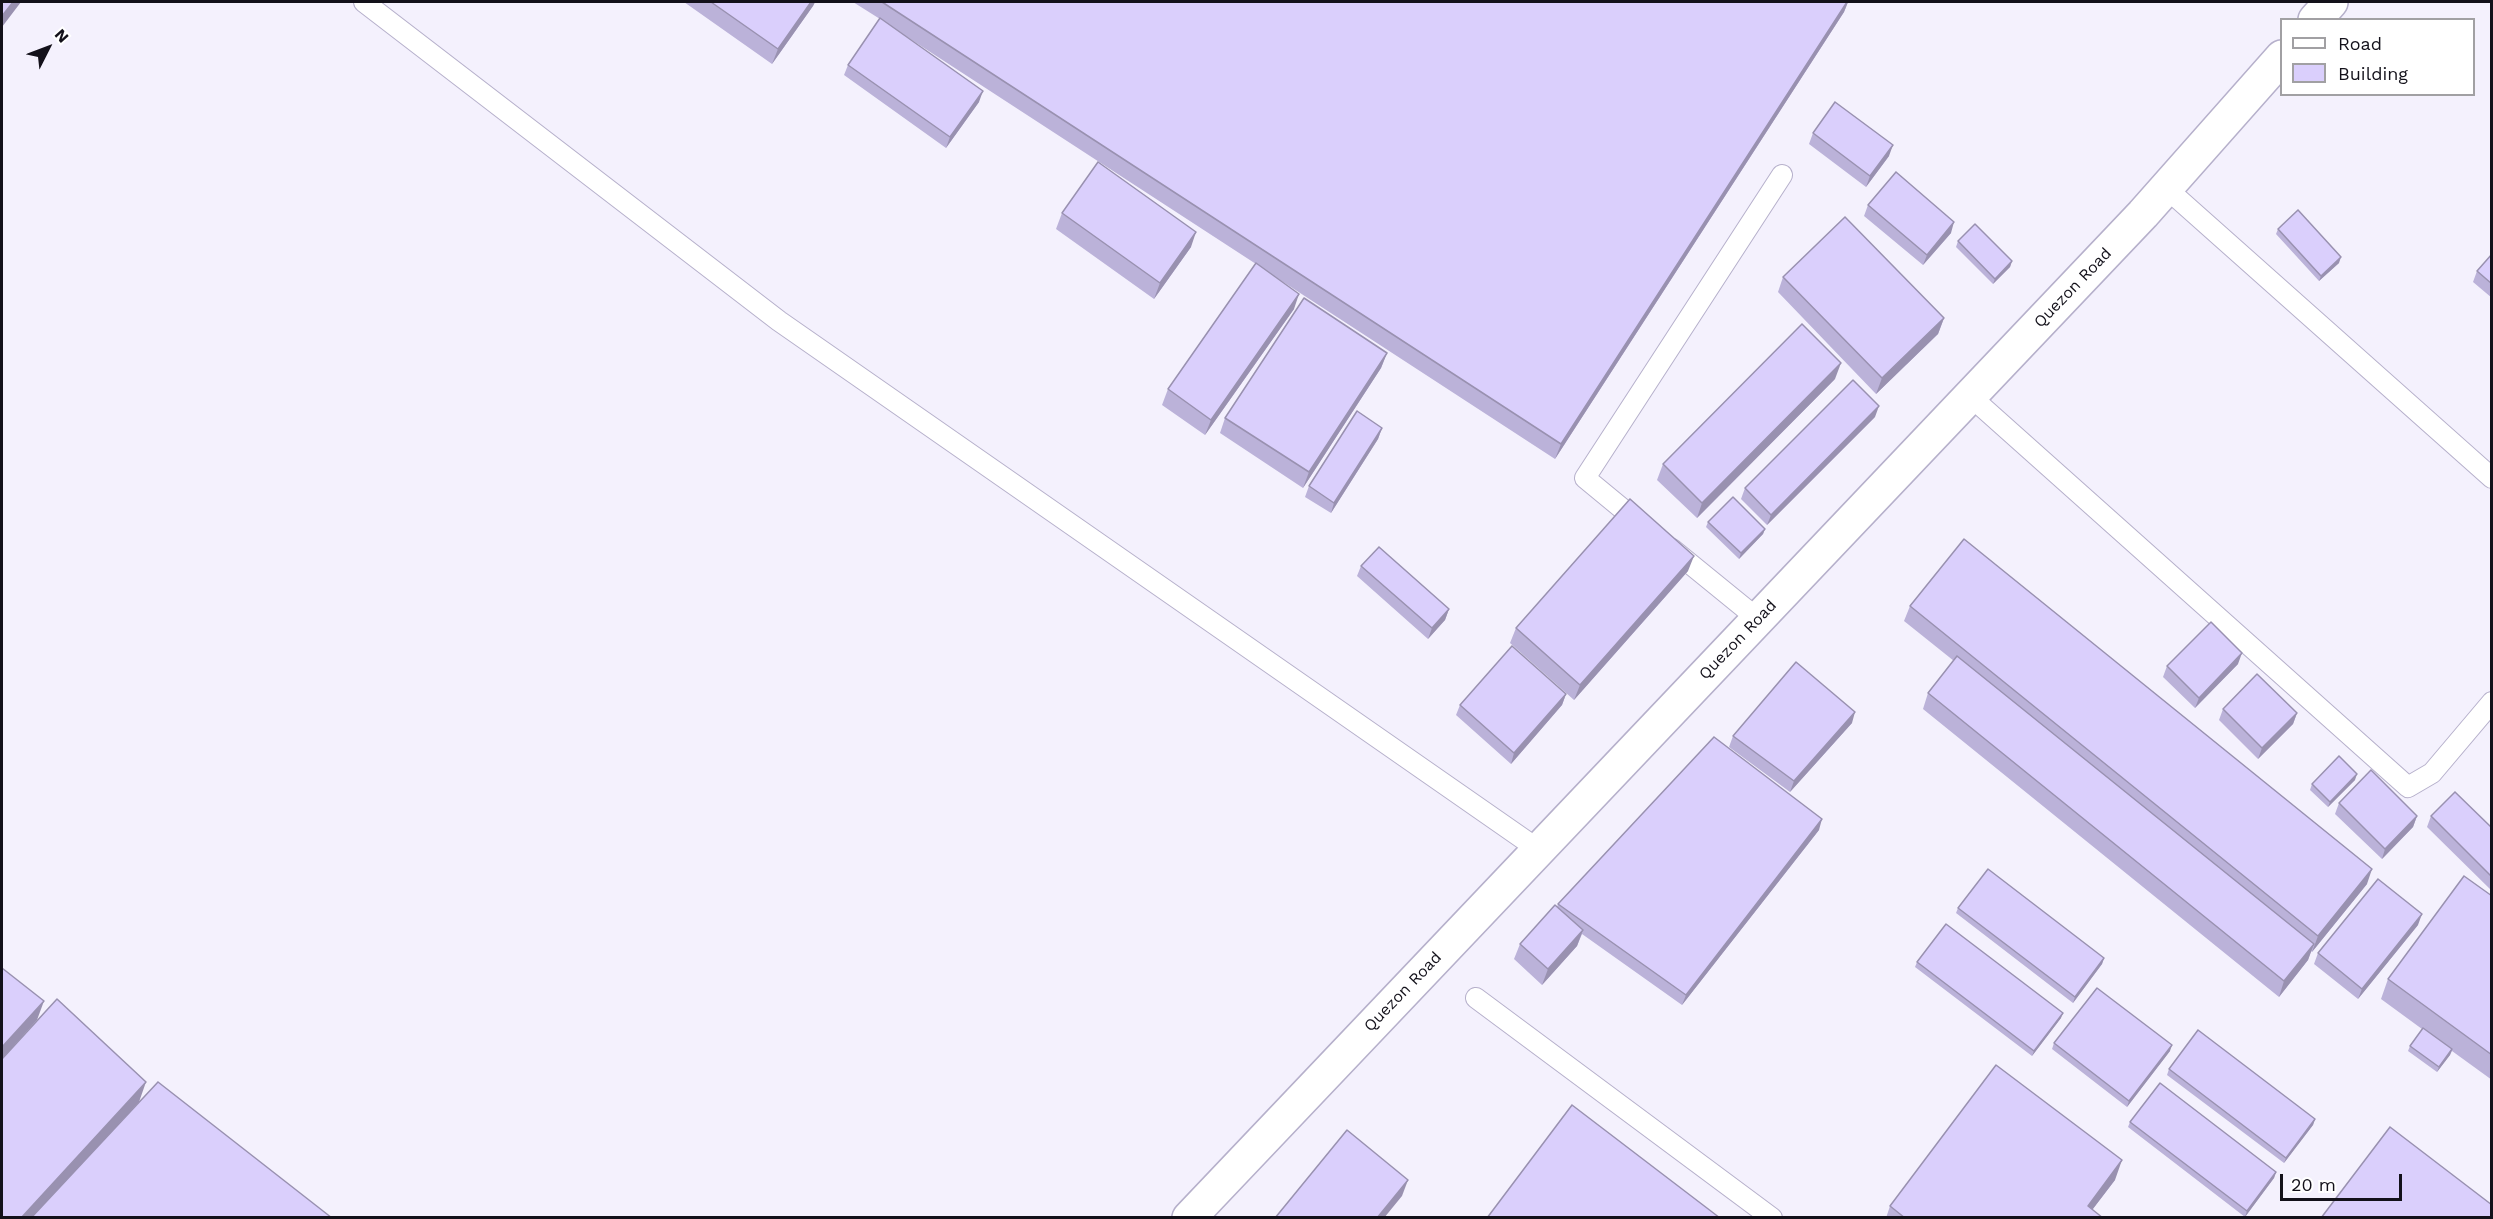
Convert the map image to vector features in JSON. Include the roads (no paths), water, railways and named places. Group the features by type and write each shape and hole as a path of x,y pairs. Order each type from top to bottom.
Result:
{"main road":[{"path":"2317,18 2331,2"},
{"name":"Quezon Road","path":"1189,1218 2166,188 2280,59"}],"lane":[{"path":"364,2 779,321 1539,850"},
{"path":"1758,619 1585,478 1782,176"},
{"path":"2166,188 2492,478"},
{"path":"1970,396 2408,786 2432,773 2492,702"},
{"path":"1476,998 1772,1218"}]}
